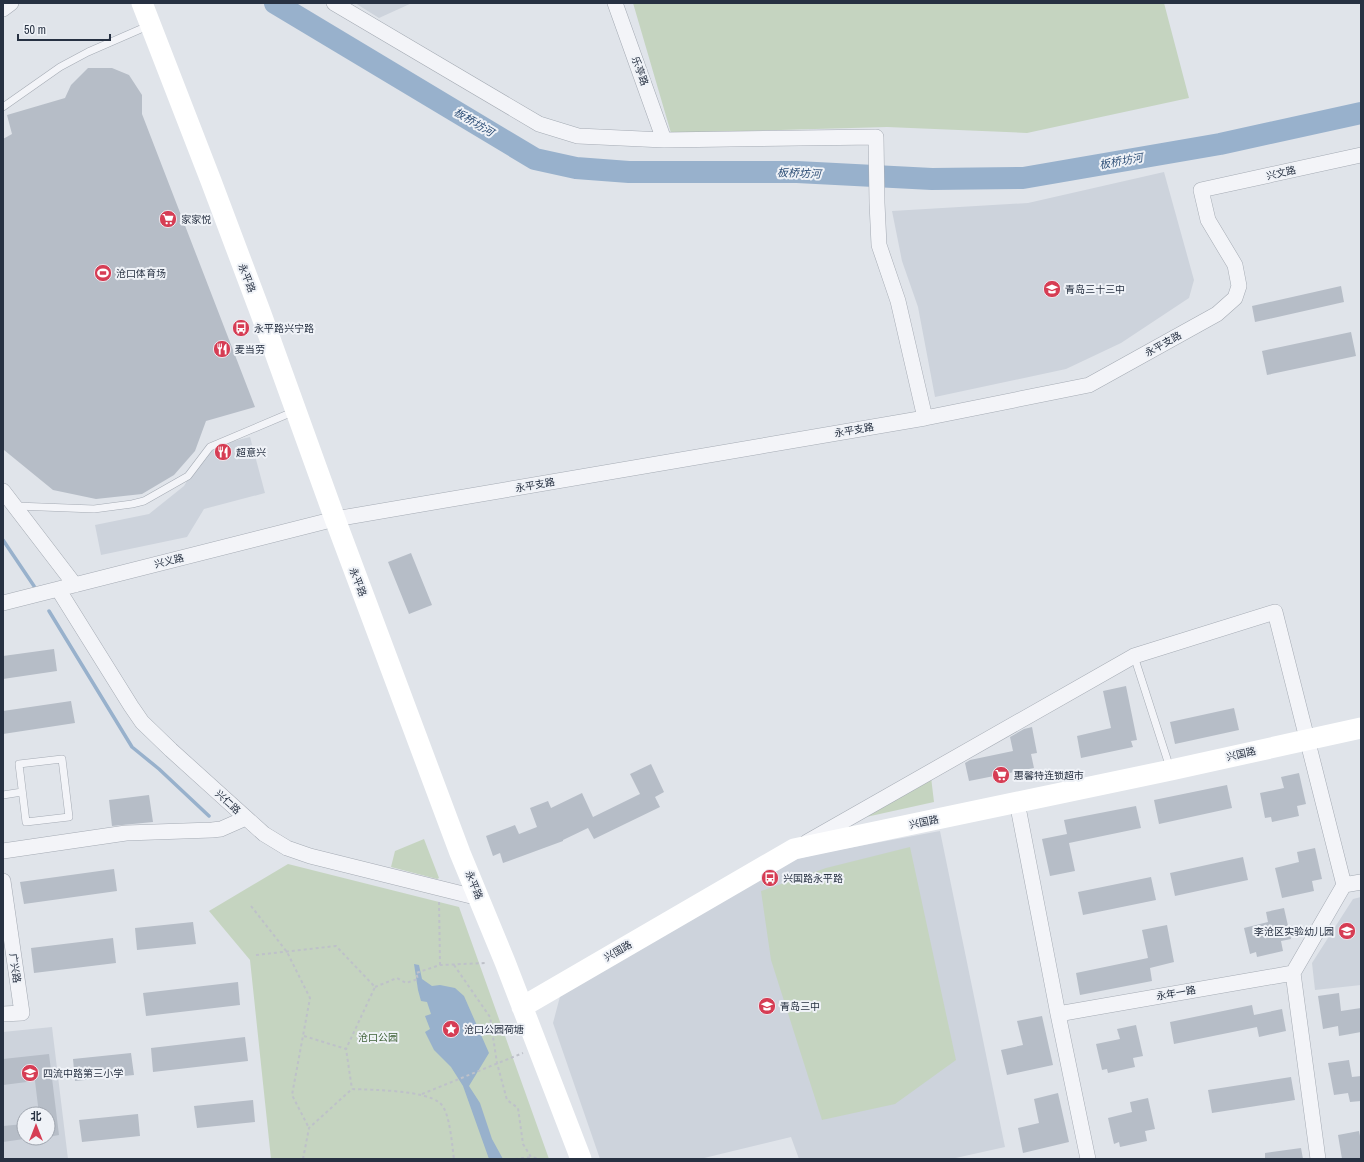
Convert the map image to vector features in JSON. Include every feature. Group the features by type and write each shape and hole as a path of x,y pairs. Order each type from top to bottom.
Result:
{"main road":[{"name":"永平路","path":"142,3 261,314 295,411 460,853 505,962 581,1159"},
{"name":"兴国路","path":"522,1007 794,849 1170,770 1361,728"}],"street":[{"path":"3,9 11,3"},
{"path":"334,3 539,124 578,136 664,140 876,137 879,245 898,301 925,418"},
{"name":"乐亭路","path":"615,3 664,140"},
{"name":"兴文路","path":"1201,190 1361,155"},
{"name":"永平支路","path":"335,519 925,418 1089,385 1217,314 1235,298 1239,286 1234,265 1208,220 1201,190"},
{"path":"3,492 74,585"},
{"name":"兴义路","path":"3,603 335,519"},
{"name":"兴仁路","path":"58,589 142,722 170,750 264,834 287,848 304,854 479,898"},
{"path":"794,849 1134,656 1275,612 1344,885 1293,973 1318,1159"},
{"path":"1017,802 1088,1159"},
{"path":"3,851 126,833 221,829 246,818"},
{"name":"广兴路","path":"3,881 22,1013 3,1014"},
{"path":"1344,885 1361,882"},
{"name":"永年一路","path":"1058,1014 1293,973"}],"lane":[{"path":"3,107 60,66 150,25"},
{"path":"14,506 94,508 144,501 188,476 210,447 295,411"},
{"path":"1134,656 1170,770"},
{"path":"62,759 69,817 26,822 22,792 19,764 62,759"},
{"path":"3,795 22,792"}],"path":[{"path":"439,888 440,965"},
{"path":"251,906 287,952 310,998 292,1095 309,1128"},
{"path":"256,955 336,946 375,987"},
{"path":"352,1089 346,1049 375,987 397,978 406,983 418,979 416,973 440,965 505,962"},
{"path":"454,965 490,1018 497,1063 507,1100 518,1108 523,1144 531,1157"},
{"path":"304,1036 346,1049"},
{"path":"422,1094 537,1047"},
{"path":"303,1159 309,1128 352,1089 422,1094 441,1103 448,1118 454,1159"},
{"path":"515,1159 531,1157 540,1159"}],"shaded area":[{"path":"355,3 412,3 379,18"},
{"name":"青岛三十三中","path":"1164,172 1194,280 1189,298 1121,343 1066,369 935,397 918,307 902,261 892,211 1028,203"},
{"path":"250,437 265,493 204,509 187,537 101,555 95,525 149,514 184,486 206,448"},
{"name":"青岛三中","path":"940,831 1005,1147 951,1159 799,1159 791,1137 700,1159 600,1159 553,1023 562,989 785,862 822,853"},
{"name":"李沧区实验幼儿园","path":"1361,897 1361,985 1315,990 1312,963 1353,899"},
{"name":"四流中路第三小学","path":"52,1027 68,1159 3,1159 3,1032"}],"green space":[{"path":"633,3 1164,3 1189,98 1027,133 887,127 671,133"},
{"path":"931,777 934,802 866,817"},
{"path":"424,839 439,878 437,879 391,867 395,851"},
{"path":"910,847 956,1060 895,1104 822,1120 771,960 761,891 826,868"},
{"name":"沧口公园","path":"288,864 459,907 549,1159 271,1159 250,960 209,911"}],"water":[{"path":"414,964 419,965 422,979 432,986 440,985 455,988 464,996 489,1053 469,1086 480,1103 492,1139 503,1159 489,1159 463,1086 451,1067 434,1050 425,1032 430,1029 425,1016 431,1014 427,1002 421,1001"}],"building":[{"name":"沧口体育场","path":"88,68 112,68 129,75 142,95 142,114 255,407 206,421 195,451 174,475 142,494 96,499 53,490 4,450 3,447 3,139 12,134 7,115 65,98 71,85"},
{"path":"1341,286 1344,302 1255,322 1252,306"},
{"path":"1351,332 1356,356 1267,375 1262,351"},
{"path":"411,553 432,605 409,614 388,562"},
{"path":"54,649 57,671 3,679 3,656"},
{"path":"1126,686 1137,740 1131,741 1133,747 1081,758 1077,736 1111,728 1103,691"},
{"path":"71,701 75,723 3,734 3,711"},
{"path":"1234,708 1239,730 1175,744 1170,722"},
{"path":"1032,727 1037,753 1031,754 1034,768 969,781 965,763 970,760 1013,751 1010,737 1024,729"},
{"path":"651,764 664,792 655,797 660,807 594,839 588,828 563,841 503,863 500,853 493,856 486,836 515,825 519,834 537,827 530,808 548,801 551,808 582,793 593,817 640,794 630,774"},
{"path":"1299,773 1306,804 1297,806 1299,816 1272,822 1271,817 1265,818 1260,793 1284,788 1281,777"},
{"path":"1227,785 1232,808 1159,824 1154,800"},
{"path":"149,795 153,822 112,826 109,800"},
{"path":"1136,806 1141,828 1069,843 1075,871 1050,876 1042,839 1067,834 1064,820"},
{"path":"1315,848 1322,879 1312,881 1314,891 1282,898 1275,868 1299,862 1297,852"},
{"path":"1243,857 1248,880 1175,896 1170,873"},
{"path":"114,869 117,891 24,904 20,882"},
{"path":"1151,877 1156,900 1083,915 1078,892"},
{"path":"1284,908 1291,939 1281,941 1283,951 1257,957 1256,952 1250,954 1244,928 1268,922 1266,912"},
{"path":"193,922 196,944 137,950 135,928"},
{"path":"1167,925 1174,962 1150,968 1152,981 1080,995 1076,973 1148,958 1142,930"},
{"path":"113,938 116,963 34,973 31,948"},
{"path":"238,982 240,1005 146,1016 143,993"},
{"path":"1339,993 1341,1011 1361,1008 1361,1032 1339,1036 1338,1026 1323,1029 1318,996"},
{"path":"1252,1005 1254,1015 1282,1009 1286,1031 1259,1037 1257,1027 1174,1044 1170,1022"},
{"path":"1042,1016 1053,1065 1007,1075 1001,1050 1023,1045 1017,1021"},
{"path":"1136,1025 1143,1056 1133,1058 1135,1067 1108,1073 1107,1069 1102,1070 1096,1044 1120,1039 1117,1029"},
{"path":"245,1037 248,1061 153,1072 151,1048"},
{"path":"131,1053 134,1075 75,1081 73,1059"},
{"path":"49,1054 55,1106 38,1106 35,1081 3,1085 3,1059"},
{"path":"1349,1060 1352,1077 1361,1076 1361,1101 1350,1102 1348,1093 1334,1095 1328,1063"},
{"path":"1291,1077 1295,1100 1212,1113 1208,1090"},
{"path":"1058,1093 1069,1142 1023,1153 1018,1128 1039,1123 1034,1099"},
{"path":"1148,1098 1155,1129 1145,1131 1147,1141 1120,1147 1119,1142 1114,1144 1108,1118 1132,1112 1130,1102"},
{"path":"253,1100 255,1122 197,1128 194,1106"},
{"path":"56,1111 59,1135 56,1136"},
{"path":"138,1114 140,1136 82,1142 79,1120"},
{"path":"16,1125 16,1140 3,1142 3,1126"},
{"path":"1359,1131 1361,1141 1361,1159 1342,1159 1338,1135"},
{"path":"1301,1148 1303,1159 1265,1159 1265,1153"}],"waterway":[{"name":"板桥坊河","path":"275,3 535,159 576,168 629,172 797,172 932,179 1023,178 1220,144 1361,113"},
{"path":"3,540 34,586"},
{"path":"49,611 132,747 159,769 209,816"}],"place":[{"name":"家家悦","path":"168,219"},
{"name":"沧口体育场","path":"103,273"},
{"name":"青岛三十三中","path":"1052,289"},
{"name":"永平路兴宁路","path":"241,328"},
{"name":"麦当劳","path":"222,349"},
{"name":"超意兴","path":"223,452"},
{"name":"惠馨特连锁超市","path":"1001,775"},
{"name":"兴国路永平路","path":"770,878"},
{"name":"李沧区实验幼儿园","path":"1347,931"},
{"name":"青岛三中","path":"767,1006"},
{"name":"沧口公园荷塘","path":"451,1029"},
{"name":"四流中路第三小学","path":"30,1073"}]}
